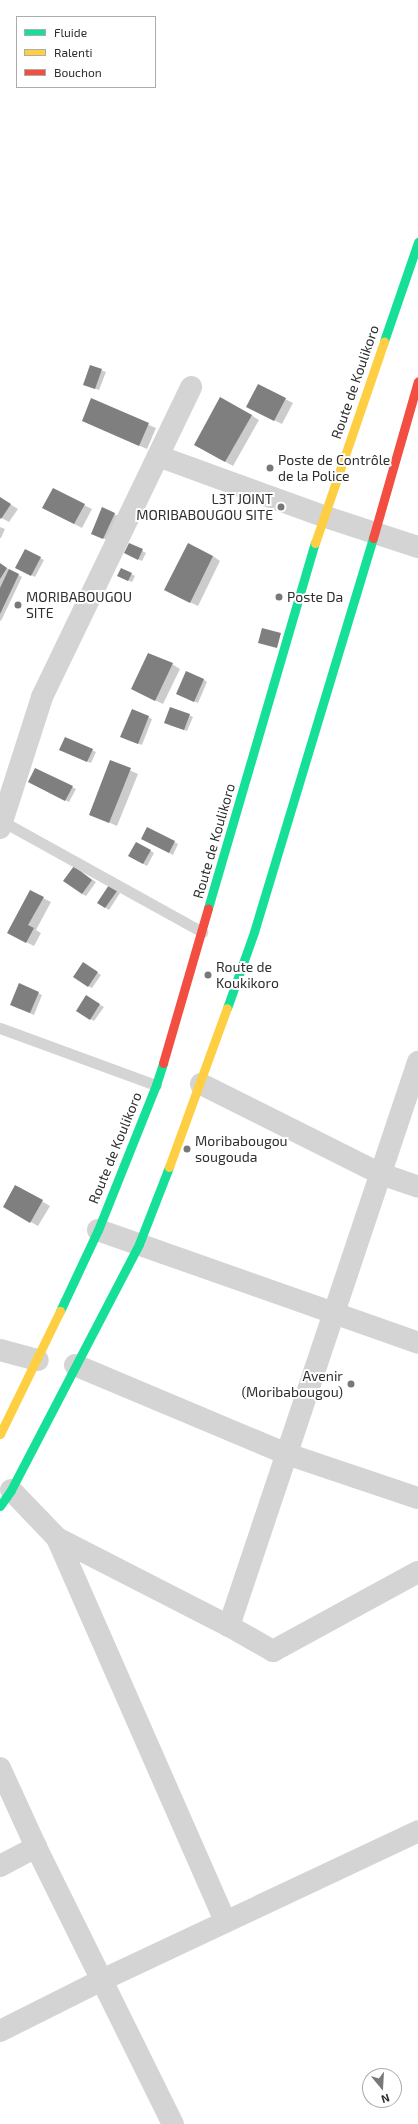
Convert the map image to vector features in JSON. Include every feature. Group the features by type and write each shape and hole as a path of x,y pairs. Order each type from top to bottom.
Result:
{"main road":[{"name":"Route de Koulikoro","path":"0,1434 38,1360 98,1230 156,1085 323,516 418,242"},
{"path":"5,1498 139,1244 201,1084 254,932 375,533 418,381"}],"street":[{"path":"1,824 42,697 191,387"},
{"path":"158,456 323,516 418,547"},
{"path":"230,1626 418,1062"},
{"path":"201,1084 381,1174 418,1187"},
{"path":"98,1230 418,1343"},
{"path":"0,1350 38,1360"},
{"path":"75,1365 287,1454 418,1498"},
{"path":"5,1498 57,1538 230,1626 273,1651 418,1572"},
{"path":"57,1538 225,1921"},
{"path":"0,1768 36,1847 173,2124"},
{"path":"0,2031 225,1921 418,1831"},
{"path":"0,1866 36,1847"}],"lane":[{"path":"1,824 202,932"},
{"path":"0,1028 156,1085"}],"building":[{"path":"90,365 102,369 95,389 83,385"},
{"path":"258,384 286,398 274,421 246,407"},
{"path":"220,397 252,415 225,462 194,445"},
{"path":"91,398 149,423 139,446 82,421"},
{"path":"53,488 85,504 74,524 42,508"},
{"path":"0,497 11,504 1,519 0,518"},
{"path":"102,507 115,513 103,539 91,534"},
{"path":"129,543 143,549 138,560 124,553"},
{"path":"188,543 213,556 190,603 164,590"},
{"path":"25,549 41,557 31,576 15,568"},
{"path":"0,563 7,568 0,579"},
{"path":"121,568 132,573 128,581 117,576"},
{"path":"9,569 19,574 0,614 0,588"},
{"path":"262,628 281,633 277,648 258,643"},
{"path":"148,653 173,663 155,701 131,689"},
{"path":"186,671 204,679 194,702 176,694"},
{"path":"170,707 190,714 184,730 164,723"},
{"path":"132,709 149,716 138,744 120,737"},
{"path":"65,737 93,749 87,762 59,750"},
{"path":"110,760 131,768 109,823 89,815"},
{"path":"35,768 73,786 65,801 28,782"},
{"path":"147,827 175,841 169,853 141,839"},
{"path":"136,842 151,850 143,864 128,856"},
{"path":"74,866 92,880 82,894 63,881"},
{"path":"109,885 117,891 105,908 97,903"},
{"path":"30,890 44,897 28,925 34,928 26,943 7,933"},
{"path":"83,962 98,972 88,987 73,977"},
{"path":"19,983 39,992 30,1013 10,1005"},
{"path":"86,995 100,1004 90,1020 76,1011"},
{"path":"15,1185 43,1200 30,1223 3,1207"}],"traffic: fast":[{"path":"384,341 418,242"},
{"path":"227,1008 254,932 373,538"},
{"path":"208,908 315,543"},
{"path":"60,1311 98,1230 156,1085 163,1063"},
{"path":"0,1506 11,1490 139,1244 169,1167"}],"traffic: slow":[{"path":"315,543 384,341"},
{"path":"169,1167 227,1008"},
{"path":"0,1434 60,1311"}],"traffic: jam":[{"path":"373,538 418,381"},
{"path":"163,1063 208,908"}],"place":[{"name":"Poste de Contrôle de la Police","path":"270,468"},
{"name":"L3T JOINT MORIBABOUGOU SITE","path":"281,507"},
{"name":"Poste Da","path":"279,597"},
{"name":"MORIBABOUGOU SITE","path":"18,605"},
{"name":"Route de Koukikoro","path":"208,975"},
{"name":"Moribabougou sougouda","path":"187,1149"},
{"name":"Avenir (Moribabougou)","path":"351,1384"}]}
